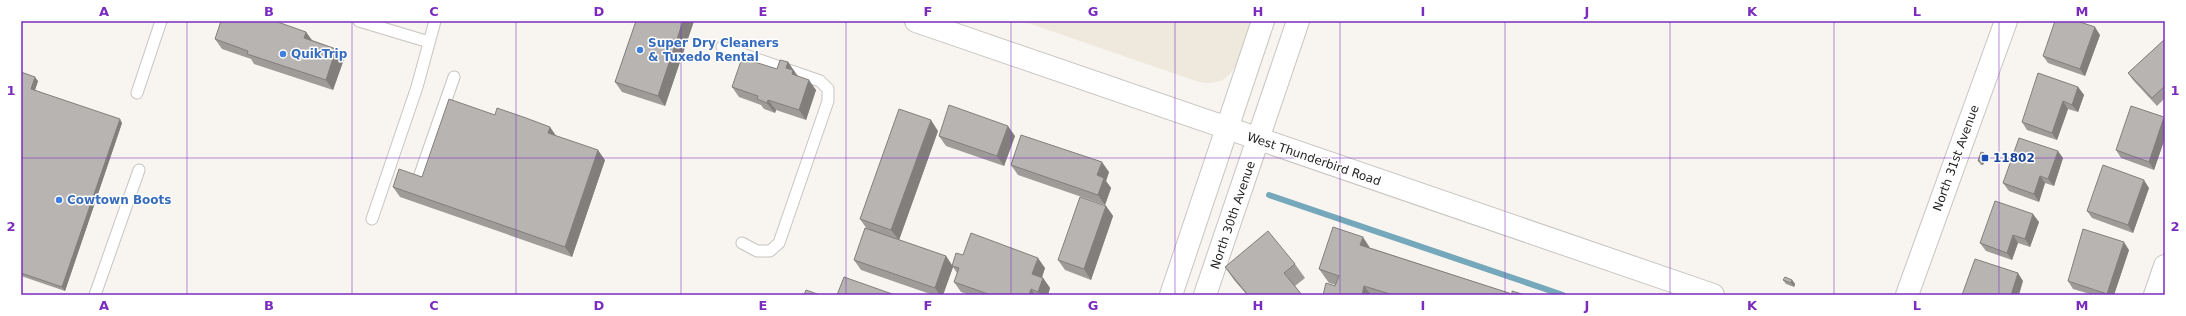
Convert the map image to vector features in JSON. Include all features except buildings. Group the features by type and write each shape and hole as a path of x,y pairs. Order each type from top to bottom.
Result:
{"street":[{"name":"West Thunderbird Road","path":"916,21 1258,140 1713,295"},
{"path":"1171,295 1263,21"},
{"name":"North 30th Avenue","path":"1205,295 1298,21"},
{"name":"North 31st Avenue","path":"1907,295 2006,21"},
{"path":"2155,295 2165,266"}],"lane":[{"path":"137,93 161,21"},
{"path":"359,21 381,25 429,42"},
{"path":"372,219 417,87 435,21"},
{"path":"722,47 820,81 828,89 828,102 779,243 770,251 757,251 742,243"},
{"path":"417,183 454,77"},
{"path":"95,295 138,170"}],"shaded area":[{"path":"1022,21 1251,21 1236,66 1229,75 1221,81 1209,83 1199,82"}],"waterway":[{"path":"1269,195 1563,295"}],"place":[{"name":"Super Dry Cleaners & Tuxedo Rental","path":"640,50"},
{"name":"QuikTrip","path":"283,54"},
{"name":"11802","path":"1985,158"},
{"name":"Cowtown Boots","path":"59,200"}]}
